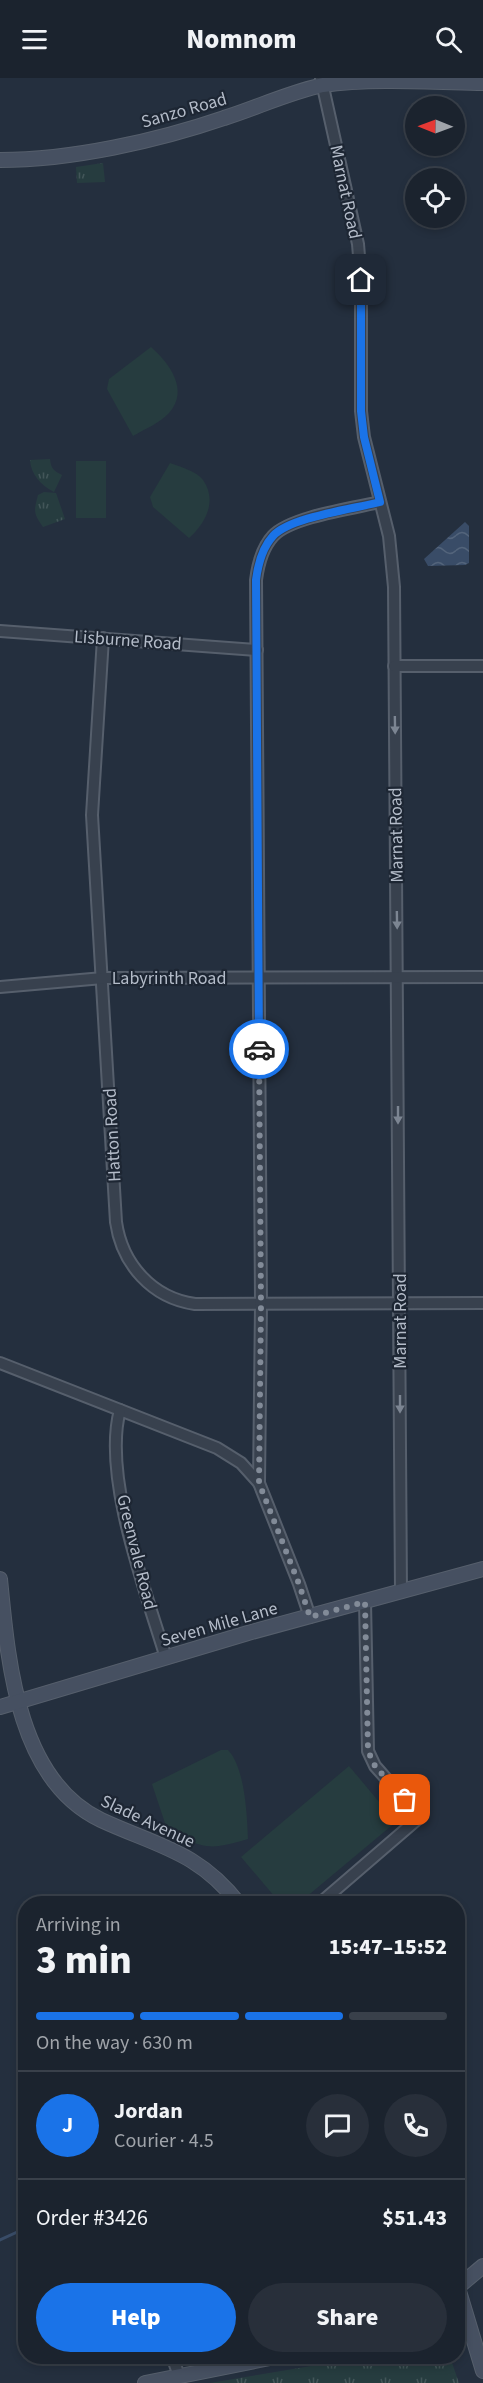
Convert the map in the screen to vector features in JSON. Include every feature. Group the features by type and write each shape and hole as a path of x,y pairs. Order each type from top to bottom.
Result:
{"street":[{"name":"Sanzo Road","path":"0,160 66,155 148,140 222,119 322,81 482,81"},
{"name":"Marnat Road","path":"322,81 358,244 361,280 361,411 364,437 393,560 401,1592"},
{"path":"310,1617 259,1483 261,1304 258,566 267,544 283,528 302,521 380,502"},
{"name":"Lisburne Road","path":"0,631 257,650"},
{"name":"Hatton Road","path":"103,638 92,808 117,1222 123,1248 129,1261 148,1284 170,1298 195,1304 483,1303"},
{"path":"394,666 483,666"},
{"name":"Labyrinth Road","path":"0,987 102,978 483,977"},
{"path":"0,1363 200,1440 230,1455 259,1483"},
{"name":"Greenvale Road","path":"120,1410 115,1431 115,1444 123,1507 166,1658"},
{"name":"Seven Mile Lane","path":"0,1707 483,1569"},
{"name":"Slade Avenue","path":"0,1579 8,1659 19,1701 44,1768 70,1799 84,1810 101,1820 164,1844 184,1855 218,1881 232,1896"},
{"path":"328,1896 420,1816 375,1766 368,1751 365,1602"},
{"path":"465,2282 483,2266"},
{"path":"465,2311 483,2371"},
{"path":"175,2364 179,2376"},
{"path":"145,2383 240,2364"}],"green space":[{"path":"103,163 105,182 77,183 76,167"},
{"path":"151,347 175,377 178,395 175,404 165,417 133,436 107,389 109,379"},
{"path":"50,459 53,469 62,475 54,492 38,479 32,470 30,460"},
{"path":"76,461 106,461 106,518 76,518"},
{"path":"170,463 196,474 207,488 208,512 200,526 189,538 153,507 150,497"},
{"path":"44,492 56,493 65,519 43,527 35,508 38,495"},
{"path":"221,1750 228,1750 234,1758 242,1779 248,1839 223,1845 206,1846 190,1841 167,1829 152,1784"},
{"path":"349,1766 396,1822 307,1896 274,1896 241,1857"},
{"path":"323,2364 452,2364 459,2383 210,2383"}],"water":[{"path":"465,522 469,526 469,563 428,566 424,559"}],"waterway":[{"path":"0,2240 18,2232"}],"way so far":[{"path":"259,1049 261,1304 259,1483 310,1617 365,1602 368,1751 375,1766 405,1800"}],"route":[{"path":"259,1049 256,580 258,566 267,544 283,528 302,521 380,502 364,437 361,411 361,280"}]}
